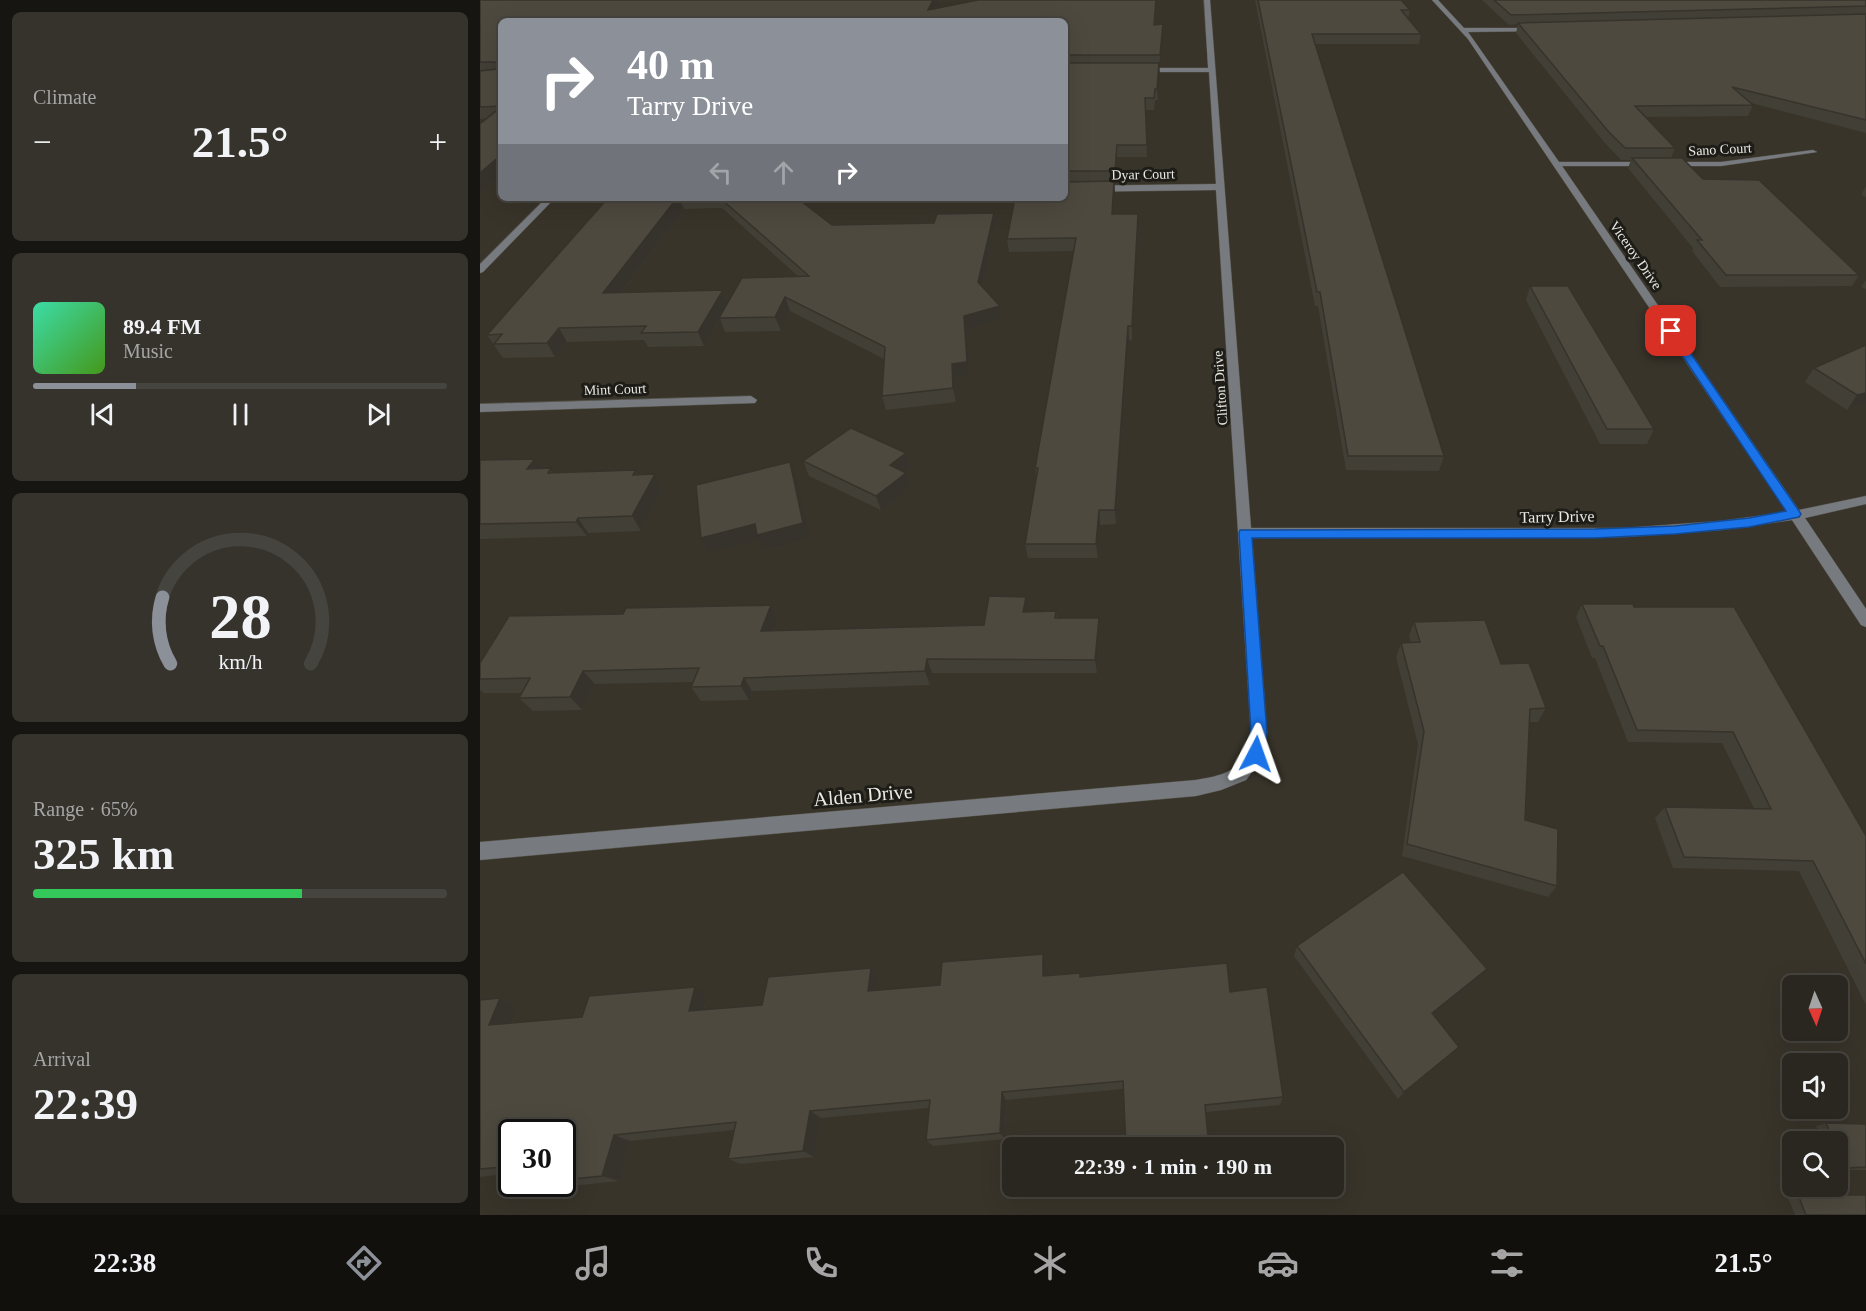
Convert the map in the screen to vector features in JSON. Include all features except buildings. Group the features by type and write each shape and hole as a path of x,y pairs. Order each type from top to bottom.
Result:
{"street":[{"name":"Clifton Drive","path":"1207,0 1259,733 1256,754 1246,771"},
{"name":"Viceroy Drive","path":"1435,0 1465,30 1764,466 1866,621"},
{"path":"1465,30 1551,28"},
{"path":"1132,70 1212,70"},
{"name":"Sano Court","path":"1555,164 1721,164 1813,152"},
{"name":"Dyar Court","path":"1068,189 1220,187"},
{"path":"480,270 548,201"},
{"name":"Mint Court","path":"480,408 751,400"},
{"name":"Tarry Drive","path":"1245,533 1595,533 1675,530 1749,522 1866,500"},
{"name":"Alden Drive","path":"480,851 1196,788 1227,782 1246,771"}],"route":[{"path":"1256,754 1259,733 1245,533 1595,533 1675,530 1749,522 1794,514 1764,466 1671,331"}]}
